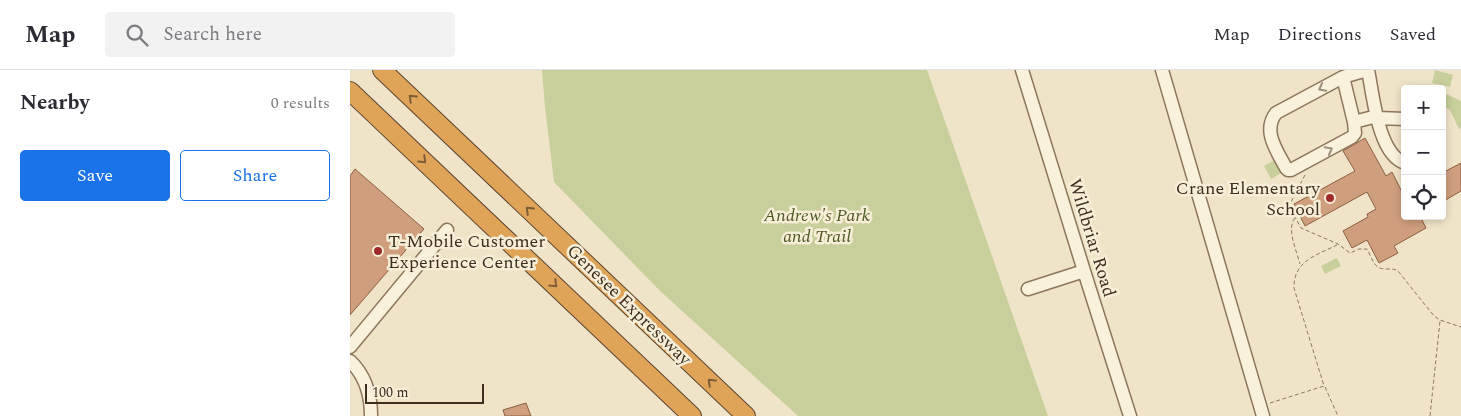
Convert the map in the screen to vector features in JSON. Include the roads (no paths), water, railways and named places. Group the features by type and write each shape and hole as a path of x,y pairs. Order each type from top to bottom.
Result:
{"highway":[{"name":"Genesee Expressway","path":"382,70 746,416"},
{"name":"Genesee Expressway","path":"350,91 692,416"}],"street":[{"name":"Wildbriar Road","path":"1022,70 1130,416"},
{"path":"1162,70 1259,413"},
{"path":"1343,76 1354,122 1354,136 1288,170 1270,134 1270,122 1276,113 1343,76 1368,70 1380,131 1390,152 1401,162"},
{"path":"1354,122 1378,117 1401,118"},
{"path":"350,348 447,230"},
{"path":"1028,289 1084,272"},
{"path":"350,361 359,371 369,393 371,416"}],"place":[{"name":"Crane Elementary School","path":"1330,198"},
{"name":"T-Mobile Customer Experience Center","path":"378,251"}],"park label":[{"name":"Andrew's Park and Trail","path":"817,225"}]}
